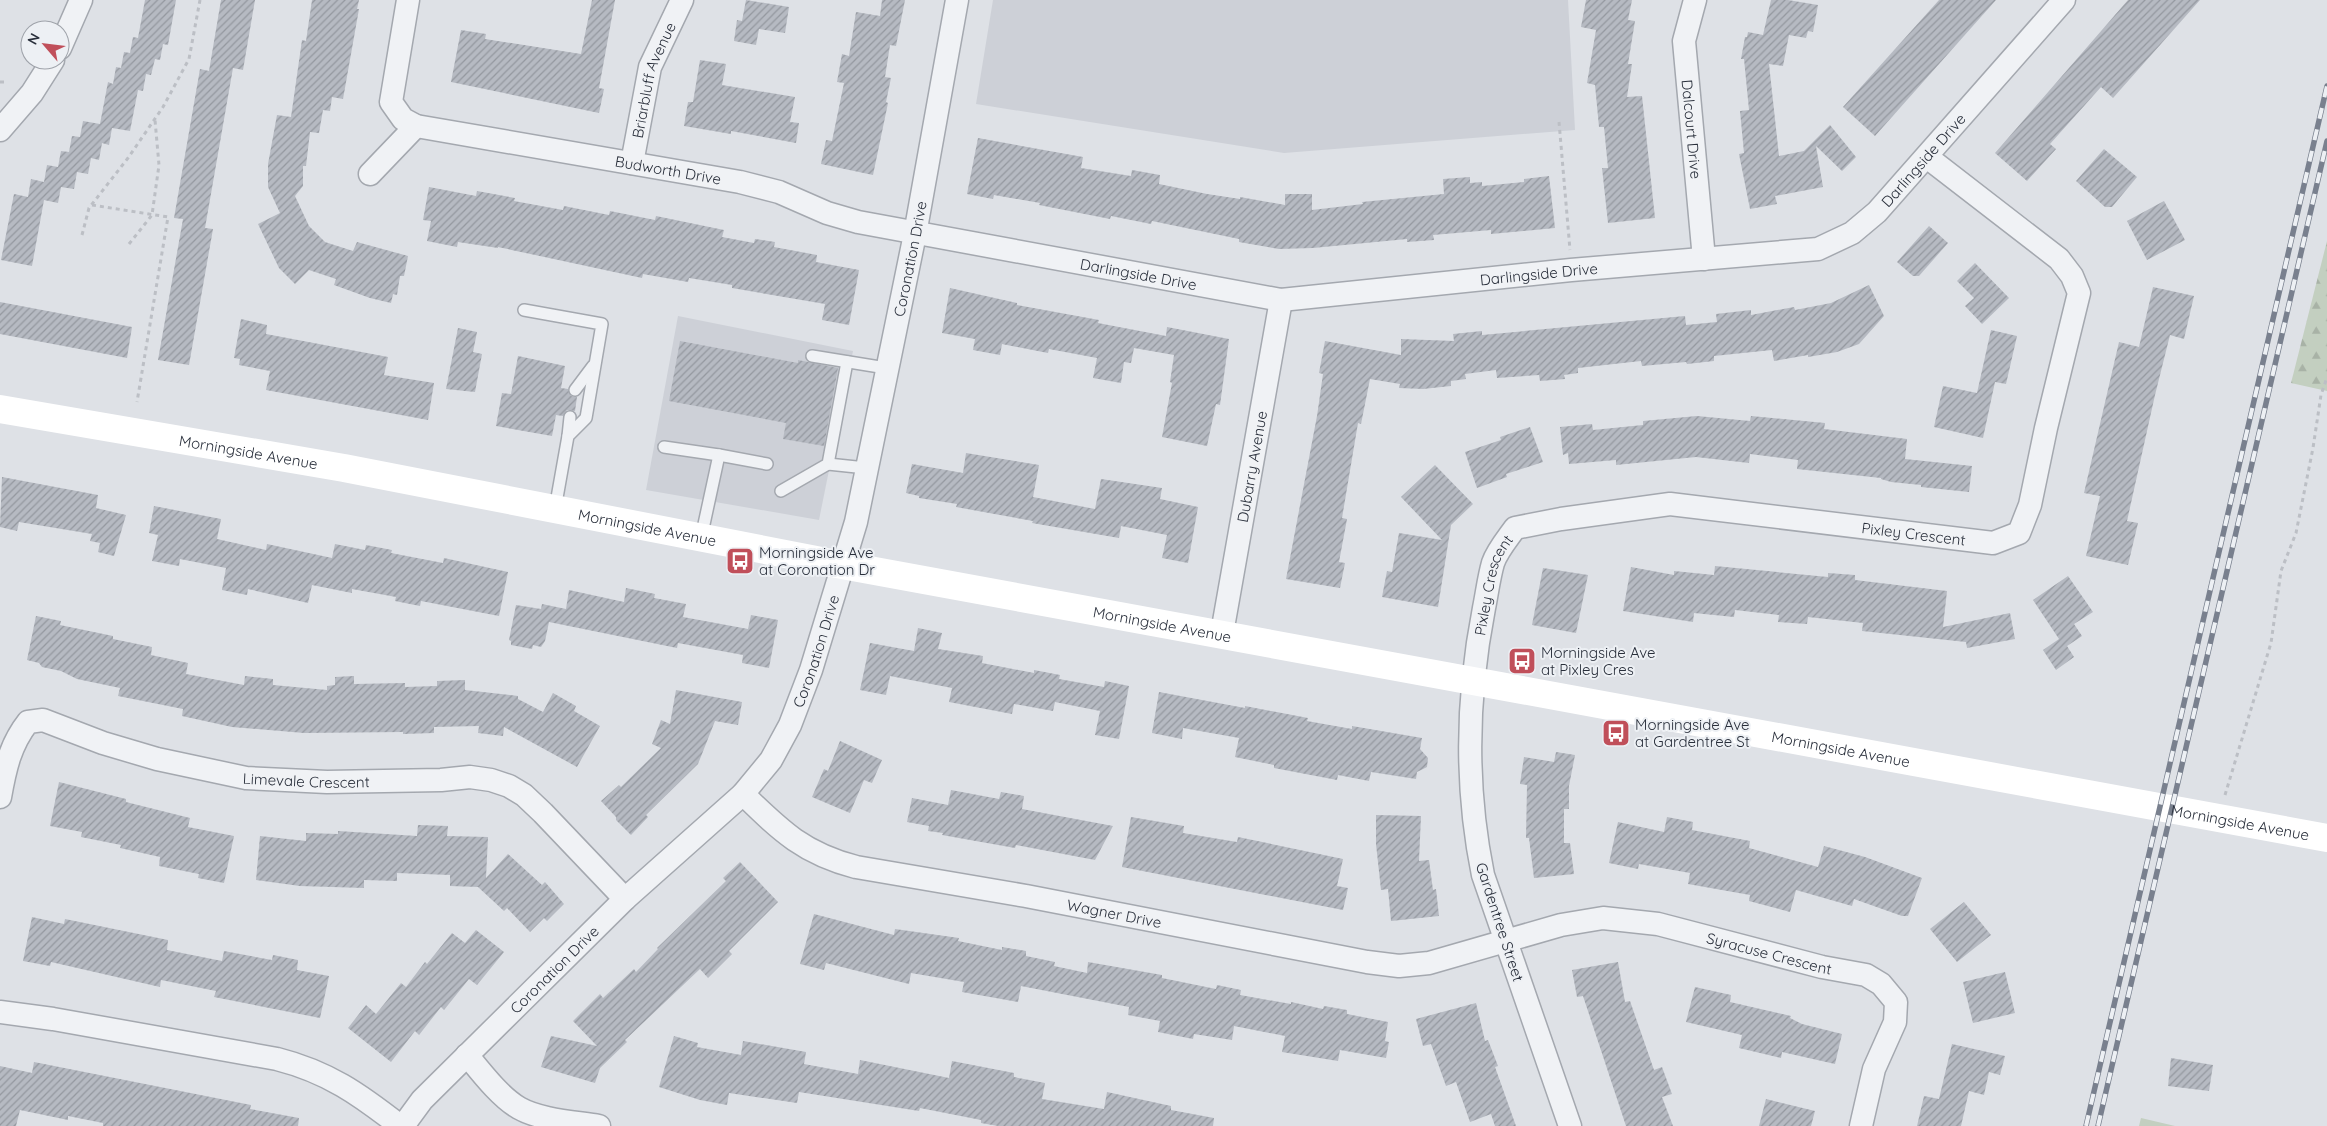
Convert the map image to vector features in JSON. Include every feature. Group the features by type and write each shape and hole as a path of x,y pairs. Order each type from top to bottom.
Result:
{"main road":[{"name":"Morningside Avenue","path":"0,409 344,468 842,565 1222,633 2327,838"}],"street":[{"path":"70,25 81,0"},
{"name":"Budworth Drive","path":"408,0 391,102 403,119 416,126 632,163 780,192 827,213 858,222 915,234"},
{"name":"Briarbluff Avenue","path":"632,163 650,67 682,0"},
{"name":"Coronation Drive","path":"402,1126 422,1100 466,1055 625,899 743,794 771,760 790,725 811,670 856,522 886,368 915,234 957,0"},
{"name":"Dalcourt Drive","path":"1695,0 1684,41 1704,259"},
{"name":"Darlingside Drive","path":"915,234 1281,300 1571,270 1818,249 1852,232 1877,212 2064,0"},
{"path":"0,130 32,93 47,70"},
{"path":"370,174 416,126"},
{"name":"Pixley Crescent","path":"1474,681 1478,639 1493,561 1516,528 1561,519 1670,504 1993,543 2019,533 2030,505 2046,428 2079,293 2072,276 2059,259 1927,157"},
{"name":"Dubarry Avenue","path":"1222,633 1281,300"},
{"name":"Gardentree Street","path":"1474,681 1469,773 1478,851 1483,875 1570,1126"},
{"name":"Limevale Crescent","path":"0,797 10,753 17,736 28,722 43,720 103,743 157,759 246,778 328,782 441,780 470,777 491,780 508,786 524,795 543,812 625,899"},
{"name":"Wagner Drive","path":"743,794 793,840 832,861 856,867 1026,896 1367,962 1399,966 1429,962 1505,940"},
{"name":"Syracuse Crescent","path":"1505,940 1561,925 1603,918 1626,920 1658,924 1822,967 1866,975 1881,984 1896,1002 1895,1022 1874,1068 1861,1126"},
{"path":"0,1012 53,1018 301,1065 340,1084 402,1126"},
{"path":"466,1055 494,1086 519,1108 549,1118 599,1126"}],"lane":[{"path":"524,310 602,324 586,418 568,436"},
{"path":"812,356 886,368"},
{"path":"828,464 847,362"},
{"path":"575,390 595,363"},
{"path":"556,509 570,417"},
{"path":"664,447 767,464"},
{"path":"701,538 718,455"},
{"path":"781,491 828,464 866,468"}],"path":[{"path":"82,235 92,205 154,120 189,59 200,0"},
{"path":"0,82 5,82"},
{"path":"129,244 152,215 159,165 154,120"},
{"path":"1559,122 1571,270"},
{"path":"92,205 168,218 137,402"},
{"path":"2218,817 2271,643 2281,571 2296,533 2313,448 2321,395 2327,376"}],"shaded area":[{"path":"993,0 1568,0 1575,130 1284,153 976,104"},
{"path":"678,316 853,351 819,520 646,490"}],"green space":[{"path":"2327,241 2327,391 2291,383"},
{"path":"2141,1118 2175,1126 2139,1126"}],"building":[{"path":"145,0 176,0 168,45 163,44 160,60 155,59 151,75 146,74 143,91 138,90 130,131 112,128 109,145 102,143 99,160 91,158 88,174 77,172 74,189 61,187 58,203 44,200 32,266 1,260 14,194 28,197 31,179 44,182 47,165 58,167 61,151 69,152 72,136 80,137 83,121 100,124 108,82 113,84 116,67 121,68 124,52 130,53 133,37 138,38"},
{"path":"221,0 255,0 243,70 233,68 205,228 213,229 189,365 158,360 183,219 174,218 200,69 209,71"},
{"path":"312,0 359,0 357,9 359,9 343,99 332,97 330,111 323,110 319,133 310,132 306,166 303,166 303,186 295,196 309,226 325,242 353,251 357,242 408,256 404,276 400,276 397,295 393,294 391,303 370,298 334,285 336,279 309,270 295,284 279,268 258,224 280,213 268,187 268,164 277,115 291,117 302,40 306,41"},
{"path":"592,0 615,0 599,88 604,89 599,113 451,82 461,30 486,34 485,39 581,54"},
{"path":"746,0 789,7 785,33 759,29 756,45 734,41 737,20 742,21"},
{"path":"882,0 905,0 896,46 890,45 885,77 891,78 886,102 888,103 873,175 821,164 826,140 832,141 844,83 837,82 842,54 849,56 856,12 880,16"},
{"path":"1586,0 1632,0 1628,20 1635,21 1628,64 1632,64 1627,97 1642,96 1655,218 1608,223 1602,168 1608,168 1604,127 1599,127 1595,85 1587,83 1596,30 1581,27"},
{"path":"1771,0 1788,0 1818,5 1813,32 1808,31 1806,38 1789,35 1783,66 1769,64 1779,156 1804,151 1830,125 1856,157 1842,171 1816,146 1823,187 1775,196 1777,204 1750,209 1739,154 1744,153 1740,111 1749,110 1744,59 1741,59 1745,37 1747,37 1748,32 1763,35"},
{"path":"1939,0 1996,0 1875,136 1843,107"},
{"path":"2128,0 2200,0 2113,98 2101,87 2050,144 2056,149 2027,181 1995,153"},
{"path":"700,60 726,64 722,85 795,97 790,122 799,123 796,143 731,131 731,134 684,126 688,102 693,102"},
{"path":"978,138 1083,157 1081,168 1131,176 1132,170 1160,175 1159,184 1207,194 1240,199 1240,197 1285,205 1285,194 1312,194 1312,210 1363,204 1362,202 1444,194 1443,179 1470,177 1470,183 1482,182 1482,186 1524,182 1524,179 1549,176 1555,228 1491,234 1491,230 1433,235 1434,240 1407,242 1407,239 1313,248 1279,249 1239,242 1239,239 1152,221 1151,224 1111,216 1110,219 1039,205 1040,203 994,195 993,199 967,194"},
{"path":"2104,149 2137,177 2112,207 2105,207 2076,181"},
{"path":"429,187 476,196 477,191 515,198 514,201 563,210 564,206 609,215 610,211 655,220 656,216 724,230 722,237 754,243 755,239 775,242 774,247 817,255 816,262 859,270 849,325 822,320 825,304 732,288 732,285 689,278 688,282 643,274 642,278 498,247 458,242 457,247 427,241 431,221 423,220"},
{"path":"2164,201 2185,240 2147,260 2127,221"},
{"path":"1929,226 1948,243 1919,276 1913,276 1897,262"},
{"path":"1975,263 2009,298 1982,324 1965,306 1974,298 1957,281"},
{"path":"1869,285 1884,316 1859,344 1837,352 1774,361 1772,350 1714,356 1714,361 1687,364 1686,362 1642,366 1641,361 1578,368 1578,373 1564,375 1565,379 1540,381 1539,375 1497,378 1496,370 1465,374 1466,379 1451,381 1451,386 1423,389 1399,388 1400,384 1370,379 1361,424 1358,423 1342,518 1347,519 1339,562 1345,563 1340,588 1286,579 1317,416 1323,374 1319,373 1325,341 1401,355 1401,339 1454,341 1453,334 1482,331 1482,335 1685,316 1686,325 1717,322 1716,314 1751,310 1751,315 1794,307 1795,310 1831,303"},
{"path":"2153,287 2194,296 2184,339 2170,335 2155,395 2127,521 2138,523 2128,565 2086,556 2100,496 2084,493 2119,342 2139,347"},
{"path":"950,288 1017,303 1017,305 1099,320 1098,323 1166,336 1167,327 1229,339 1220,405 1216,404 1207,446 1162,437 1172,383 1170,382 1174,355 1134,348 1131,363 1124,362 1121,383 1093,378 1097,358 1049,349 1048,353 1002,344 1000,355 973,350 975,339 942,333"},
{"path":"0,302 132,327 127,358 0,334"},
{"path":"241,319 267,325 266,334 388,357 384,375 434,383 428,420 266,390 270,371 239,365 240,359 234,358"},
{"path":"458,328 477,332 473,352 482,354 475,392 446,389"},
{"path":"1991,330 2017,336 2006,384 1995,382 1983,438 1934,427 1943,386 1977,393"},
{"path":"680,341 798,363 798,360 838,368 824,446 783,439 786,423 669,401"},
{"path":"518,356 565,366 561,388 568,389 571,396 577,397 575,411 567,410 563,416 556,415 552,436 496,426 502,393 511,394"},
{"path":"1697,416 1750,421 1751,416 1825,423 1824,429 1907,439 1905,459 1972,466 1969,492 1921,487 1921,485 1891,482 1881,478 1797,469 1798,460 1750,454 1749,463 1696,457 1616,465 1616,460 1569,464 1568,453 1563,455 1560,427 1592,424 1593,430 1643,425 1643,421"},
{"path":"1530,427 1543,462 1506,474 1507,477 1477,488 1465,452 1501,440 1500,437"},
{"path":"966,453 1039,465 1033,497 1095,509 1101,479 1162,488 1160,499 1198,507 1188,563 1162,558 1167,535 1121,526 1119,538 1032,523 1033,521 956,507 957,504 919,498 919,496 906,493 912,464 963,473"},
{"path":"1435,465 1473,504 1451,525 1438,607 1382,597 1387,571 1392,572 1399,533 1442,540 1401,497"},
{"path":"2,477 98,495 96,508 126,515 114,556 98,552 100,543 90,541 92,534 19,522 17,531 0,527"},
{"path":"154,506 221,519 217,539 266,550 267,544 332,558 335,544 365,550 366,545 392,550 391,553 443,563 444,558 508,572 499,616 421,601 420,606 395,601 396,597 352,589 352,593 312,585 308,603 248,589 247,595 222,590 226,568 180,559 179,566 152,561 158,535 149,533"},
{"path":"1715,566 1828,577 1828,573 1855,575 1855,580 1947,591 1943,627 2010,613 2015,639 1967,648 1966,642 1862,631 1863,623 1808,617 1807,624 1778,622 1779,615 1735,610 1734,617 1694,613 1693,622 1623,611 1631,567 1674,575 1674,571 1714,575"},
{"path":"1543,568 1588,575 1576,633 1532,625"},
{"path":"2068,576 2093,612 2074,624 2082,636 2067,646 2074,657 2056,670 2043,650 2059,639 2033,600"},
{"path":"626,588 655,594 654,598 686,604 683,617 748,629 751,615 778,620 769,668 742,663 743,655 678,643 677,648 549,622 545,641 541,647 533,645 532,649 511,645 509,640 516,605 541,609 542,604 566,609 569,590 624,602"},
{"path":"36,616 61,621 60,625 113,636 113,639 152,647 151,655 188,663 186,674 244,685 245,676 273,679 273,685 327,690 327,686 335,685 335,677 354,676 354,684 405,683 405,687 437,686 437,681 465,680 465,690 518,696 518,699 543,712 553,693 576,706 574,711 600,726 577,767 504,727 503,736 478,733 479,726 434,727 434,733 403,734 403,732 304,733 232,727 182,716 183,709 118,696 120,688 77,679 61,671 42,667 39,663 27,660"},
{"path":"918,628 942,633 938,649 983,656 982,663 1034,673 1034,670 1060,675 1059,679 1104,687 1105,681 1129,686 1119,739 1095,735 1100,711 1055,702 1053,711 1014,704 1012,714 949,702 952,688 890,676 886,695 860,690 870,643 914,651"},
{"path":"676,690 742,702 738,725 715,721 698,764 646,815 648,817 631,835 601,801 619,785 621,787 661,748 652,744 661,720 670,724"},
{"path":"1159,692 1308,718 1307,721 1352,729 1352,726 1422,738 1420,749 1428,758 1427,767 1417,772 1416,779 1371,772 1369,781 1338,775 1337,780 1274,768 1274,765 1235,757 1239,738 1183,728 1182,739 1152,733"},
{"path":"840,741 882,760 872,783 864,780 850,813 812,797 824,769 828,771"},
{"path":"1556,752 1575,755 1569,786 1569,809 1564,809 1564,843 1570,843 1574,874 1534,878 1529,838 1526,838 1527,785 1520,784 1524,757 1554,762"},
{"path":"59,782 126,799 126,802 190,818 188,827 234,836 224,883 198,878 199,874 159,866 160,857 120,848 121,845 81,837 82,832 50,826"},
{"path":"951,790 999,799 1001,792 1024,796 1022,809 1113,826 1095,860 1016,845 1015,848 942,835 943,833 928,831 929,826 907,822 912,798 948,805"},
{"path":"1376,815 1421,816 1419,861 1429,860 1433,890 1436,889 1439,916 1391,921 1388,889 1381,890 1376,844"},
{"path":"1131,817 1184,826 1183,833 1237,842 1238,837 1343,859 1337,886 1348,888 1343,910 1122,867"},
{"path":"1667,817 1693,822 1692,830 1750,841 1749,848 1818,867 1824,846 1865,857 1922,878 1908,916 1902,916 1854,899 1852,906 1796,890 1790,912 1749,901 1750,895 1688,884 1690,873 1639,864 1638,869 1609,863 1618,822 1664,832"},
{"path":"418,825 448,826 447,836 488,837 486,878 508,854 542,885 545,882 564,904 547,921 544,918 530,932 507,908 504,911 478,887 450,886 450,875 397,873 397,881 364,880 364,888 300,886 256,880 260,836 306,841 306,833 338,834 338,831 417,836"},
{"path":"740,862 778,902 729,951 732,954 708,978 700,969 625,1040 627,1042 600,1068 595,1083 541,1067 551,1036 597,1046 573,1021 600,994 603,998 634,969 636,972 657,948 726,881 723,878"},
{"path":"1964,902 1991,935 1957,962 1930,929"},
{"path":"814,914 894,935 895,929 959,938 958,941 1002,950 1002,947 1026,951 1026,956 1055,962 1054,966 1087,973 1088,962 1162,975 1162,978 1216,989 1217,985 1241,990 1240,995 1291,1004 1291,1002 1323,1009 1324,1006 1347,1010 1347,1014 1388,1022 1385,1041 1389,1042 1386,1058 1340,1050 1338,1061 1282,1052 1285,1036 1234,1026 1232,1040 1194,1034 1193,1039 1158,1032 1160,1021 1128,1015 1129,1007 1021,986 1018,1002 962,992 964,982 911,973 909,984 826,963 824,970 800,964"},
{"path":"32,917 64,924 65,919 168,940 167,950 222,961 224,951 272,960 273,955 298,960 297,970 329,976 320,1018 214,997 216,991 161,980 160,987 51,962 50,966 23,961"},
{"path":"476,930 504,952 477,985 469,979 444,1010 441,1007 419,1035 415,1031 391,1062 348,1028 366,1005 376,1014 401,983 406,987 425,962 427,964 452,933 465,943"},
{"path":"1618,962 1625,1002 1630,1001 1654,1070 1662,1067 1672,1094 1662,1097 1673,1126 1626,1126 1583,996 1577,997 1572,970"},
{"path":"2005,972 2015,1013 1973,1023 1963,982"},
{"path":"1695,987 1731,995 1730,1002 1791,1016 1790,1018 1802,1024 1842,1034 1835,1064 1782,1052 1781,1058 1739,1048 1742,1035 1686,1022"},
{"path":"1476,1003 1485,1041 1488,1040 1498,1066 1495,1067 1516,1126 1495,1126 1491,1114 1470,1122 1456,1082 1446,1086 1431,1044 1423,1046 1416,1019"},
{"path":"674,1036 698,1043 697,1047 741,1055 743,1041 806,1052 804,1064 858,1074 860,1060 949,1078 952,1061 1014,1073 1014,1077 1045,1083 1042,1099 1104,1109 1107,1092 1171,1106 1171,1110 1214,1118 1213,1126 998,1126 981,1123 981,1120 920,1108 919,1111 799,1092 797,1103 729,1093 727,1105 700,1100 659,1087"},
{"path":"1952,1044 2005,1056 2000,1075 1989,1072 1984,1095 1969,1091 1961,1126 1917,1126 1924,1096 1939,1099"},
{"path":"2171,1058 2213,1065 2209,1091 2168,1086"},
{"path":"34,1062 251,1105 250,1109 299,1118 298,1126 103,1126 103,1123 68,1116 68,1120 20,1110 16,1126 0,1126 0,1066 32,1073"},
{"path":"1766,1099 1815,1111 1811,1126 1759,1126"}],"railway":[{"path":"2086,1126 2327,86"},
{"path":"2098,1126 2327,141"}],"place":[{"name":"Morningside Ave at Coronation Dr","path":"740,561"},
{"name":"Morningside Ave at Pixley Cres","path":"1522,661"},
{"name":"Morningside Ave at Gardentree St","path":"1616,733"}]}
